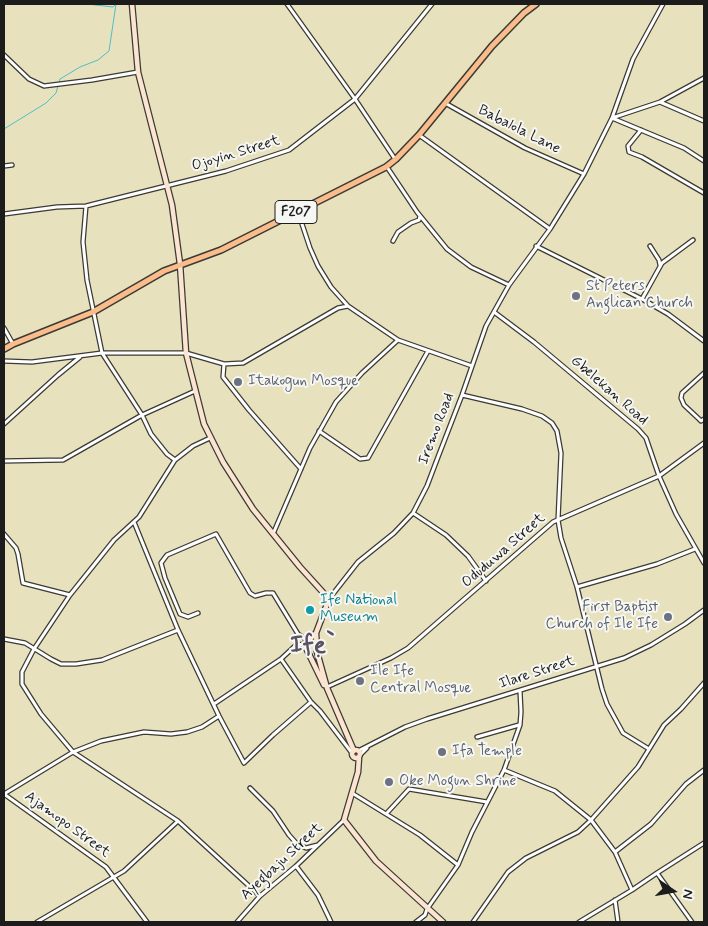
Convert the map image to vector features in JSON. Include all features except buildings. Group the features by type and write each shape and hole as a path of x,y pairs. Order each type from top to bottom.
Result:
{"main road":[{"name":"F207","path":"4,349 93,312 164,271 221,250 386,167 396,160 419,135 492,46 536,4"}],"street":[{"path":"132,4 138,72 172,206 180,264 186,353 204,424 237,486 273,534 329,599 316,633 317,652 327,688"},
{"path":"287,4 396,160"},
{"name":"Ojoyin Street","path":"4,214 57,207 86,206 226,171 289,150 355,99 432,4"},
{"name":"Iremo Road","path":"329,599 358,562 394,533 413,513 427,486 484,332 509,285 550,229 584,174 612,118 633,59 663,4"},
{"path":"4,55 29,79 44,86 138,72"},
{"path":"612,118 660,102 704,78"},
{"path":"660,102 704,120"},
{"name":"Babalola Lane","path":"445,103 525,148 584,174"},
{"path":"612,118 684,148 704,160"},
{"path":"641,130 628,146 629,152 642,157 704,193"},
{"path":"419,135 550,229"},
{"path":"4,166 12,165"},
{"path":"386,167 435,236 453,255 471,267 509,285"},
{"path":"86,206 83,242 87,280 102,353 142,415 151,434 167,454 175,460"},
{"path":"298,211 318,266 331,287 348,306 398,340 472,366"},
{"path":"393,242 398,232 419,220 420,215"},
{"path":"642,299 660,266 670,256 678,253 693,240"},
{"path":"536,246 642,299 668,314 704,341"},
{"path":"650,246 659,260 660,266"},
{"path":"4,361 32,362 102,353 186,353 224,364 243,363 338,308 348,306"},
{"name":"Gbelekan Road","path":"494,312 534,342 638,429 646,438 659,476 676,514 704,564"},
{"path":"4,328 13,344"},
{"path":"273,534 319,431 336,402 349,386 398,340"},
{"path":"319,431 360,459 368,458 428,351"},
{"path":"4,424 58,374 80,357"},
{"path":"224,364 223,377 249,410 301,469"},
{"path":"704,373 682,393 681,398 684,405 701,421 704,419"},
{"path":"4,461 63,460 142,415 195,391"},
{"path":"462,395 522,409 542,416 552,423 557,431 561,454 558,520 577,587 596,666 607,704 623,733 649,749"},
{"path":"210,438 193,446 175,460 134,522 114,540 70,595 34,649 22,672 22,684 41,714 73,752 178,821 260,896"},
{"name":"Oduduwa Street","path":"327,688 408,648 553,522 659,476 704,443"},
{"path":"413,513 446,535 468,556 486,581"},
{"path":"134,522 178,630 244,764 273,735 312,702"},
{"path":"4,534 16,548 23,583 70,595"},
{"path":"198,613 188,617 180,614 161,563 167,555 216,534 250,593 255,596 272,593 298,634 307,642 308,655 327,688 357,754 358,772 344,820 376,861 443,922"},
{"path":"577,587 657,564 695,549"},
{"name":"Ilare Street","path":"357,754 405,727 427,718 624,658 652,645 704,610"},
{"path":"4,639 25,643 61,664 76,664 102,660 178,630"},
{"path":"214,704 281,658 296,645 307,642 316,633"},
{"path":"308,655 317,652"},
{"path":"281,658 312,702 357,754"},
{"path":"473,922 508,872 526,858 578,832 592,820 638,767 664,725 704,683"},
{"path":"416,922 425,915 427,909 458,865 504,770 520,725 520,691"},
{"path":"4,794 73,752 101,741 144,732 171,734 187,732 219,716"},
{"path":"477,737 520,725"},
{"path":"504,770 555,791 592,820 614,852 632,890"},
{"path":"614,852 650,824 686,784 704,770"},
{"path":"250,788 273,811 297,844 306,848 318,845"},
{"path":"386,814 409,790 487,802"},
{"path":"352,792 420,835 458,865"},
{"name":"Ajamopo Street","path":"4,794 106,867 148,922"},
{"name":"Ayegbaju Street","path":"237,922 260,896 296,866 344,820"},
{"path":"37,922 130,866 178,821"},
{"path":"578,922 704,844"},
{"path":"296,866 318,895 331,922"},
{"path":"657,872 692,922"},
{"path":"615,900 618,922"}],"waterway":[{"path":"87,4 113,7 115,5"},
{"path":"4,129 46,103 56,93 60,79 80,67 98,60 109,51 116,4"}],"place":[{"name":"St Peters Anglican Church","path":"576,296"},
{"name":"Itakogun Mosque","path":"238,382"},
{"name":"Ife National Museum","path":"310,610"},
{"name":"First Baptist Church of Ile Ife","path":"668,617"},
{"name":"Ile Ife Central Mosque","path":"360,681"},
{"name":"Ifa Temple","path":"442,752"},
{"name":"Oke Mogun Shrine","path":"389,782"}],"district":[{"name":"Ifẹ̀","path":"308,647"}]}
